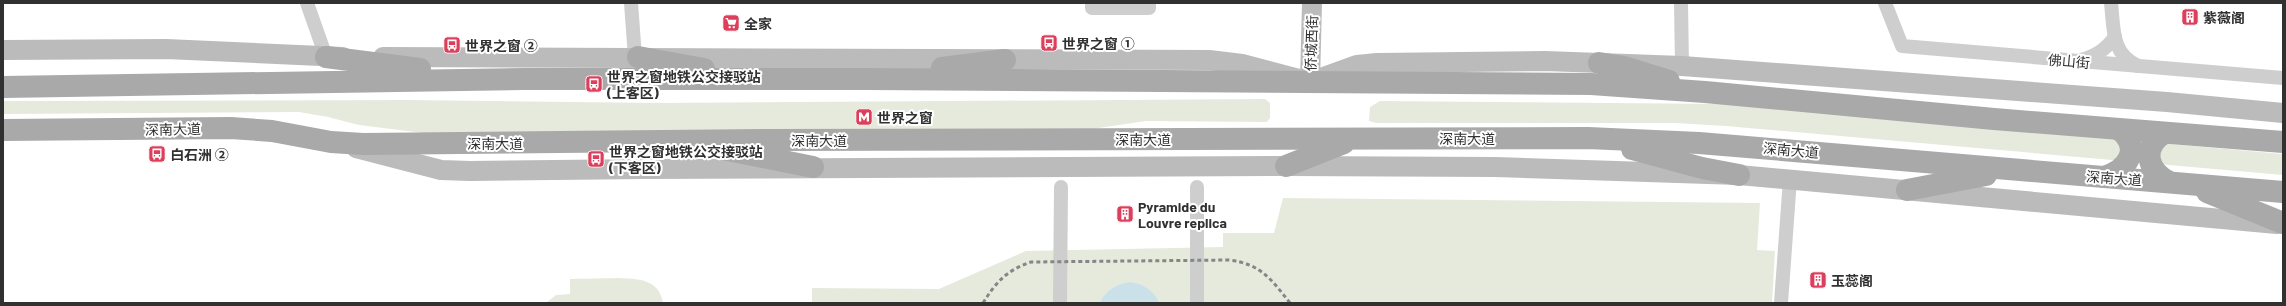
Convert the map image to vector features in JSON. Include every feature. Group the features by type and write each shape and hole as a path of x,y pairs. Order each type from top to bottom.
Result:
{"main road":[{"name":"侨城西街","path":"1310,82 1312,3"},
{"path":"3,50 166,49 326,57 1209,60 1242,64 1310,82 1357,65 1377,62 1545,61 1682,66 2113,98 2283,113"},
{"path":"326,57 409,68 524,79"},
{"path":"636,57 761,79"},
{"path":"867,79 1004,60"},
{"path":"1600,63 1624,67 1705,92"},
{"path":"3,87 524,79 867,79 1591,84 1705,92 2283,142"},
{"name":"深南大道","path":"3,130 231,128 272,131 331,142 363,144 503,144 678,140 1588,138 1699,143 2283,192"},
{"path":"2104,177 2122,170 2130,156 2129,140 2119,129"},
{"path":"2164,132 2152,143 2149,157 2155,172 2177,183 2283,224"},
{"path":"1588,138 1702,168 1739,175"},
{"path":"1286,166 1356,139"},
{"path":"678,140 813,168"},
{"path":"331,142 441,170 470,171 1286,166 1495,167 1739,175 2283,224"},
{"path":"1906,190 2013,169"}],"street":[{"path":"307,3 326,57"},
{"path":"631,3 636,57"},
{"path":"1092,3 1092,8 1149,8 1149,3"},
{"path":"1682,3 1682,66"},
{"name":"佛山街","path":"1885,3 1902,46 2283,78"},
{"path":"2111,3 2114,37 2118,49 2126,61 2140,67"},
{"path":"2076,61 2093,56 2106,48 2114,37"},
{"path":"1781,303 1790,179"},
{"path":"1060,303 1061,187"},
{"path":"1197,187 1197,303"}],"shaded area":[{"path":"1265,99 1270,103 1270,118 1267,122 1146,121 1078,131 448,136 359,125 328,117 299,112 3,114 3,101 408,100 656,103"},
{"path":"1380,101 1722,104 2283,154 2283,175 1726,126 1675,123 1376,123 1369,121 1370,107"},
{"path":"1283,198 1760,203 1757,250 1775,251 1772,303 812,303 812,288 939,289 1026,251 1223,247 1223,233 1274,233"},
{"path":"619,278 641,280 653,285 661,295 663,303 546,303 556,295 570,294 570,279"}],"water":[{"path":"1130,282 1148,288 1157,298 1159,303 1100,303 1102,298 1112,288"}],"railway":[{"path":"983,303 1003,278 1015,269 1031,262 1229,260 1240,262 1257,269 1271,280 1290,303"}],"place":[{"name":"紫薇阁","path":"2190,17"},
{"name":"全家","path":"731,23"},
{"name":"世界之窗 ①","path":"1049,43"},
{"name":"世界之窗 ②","path":"452,45"},
{"name":"世界之窗地铁公交接驳站 (上客区)","path":"594,84"},
{"name":"世界之窗","path":"864,117"},
{"name":"白石洲 ②","path":"157,154"},
{"name":"世界之窗地铁公交接驳站 (下客区)","path":"596,159"},
{"name":"Pyramide du Louvre replica","path":"1125,214"},
{"name":"玉蕊阁","path":"1818,280"}]}
